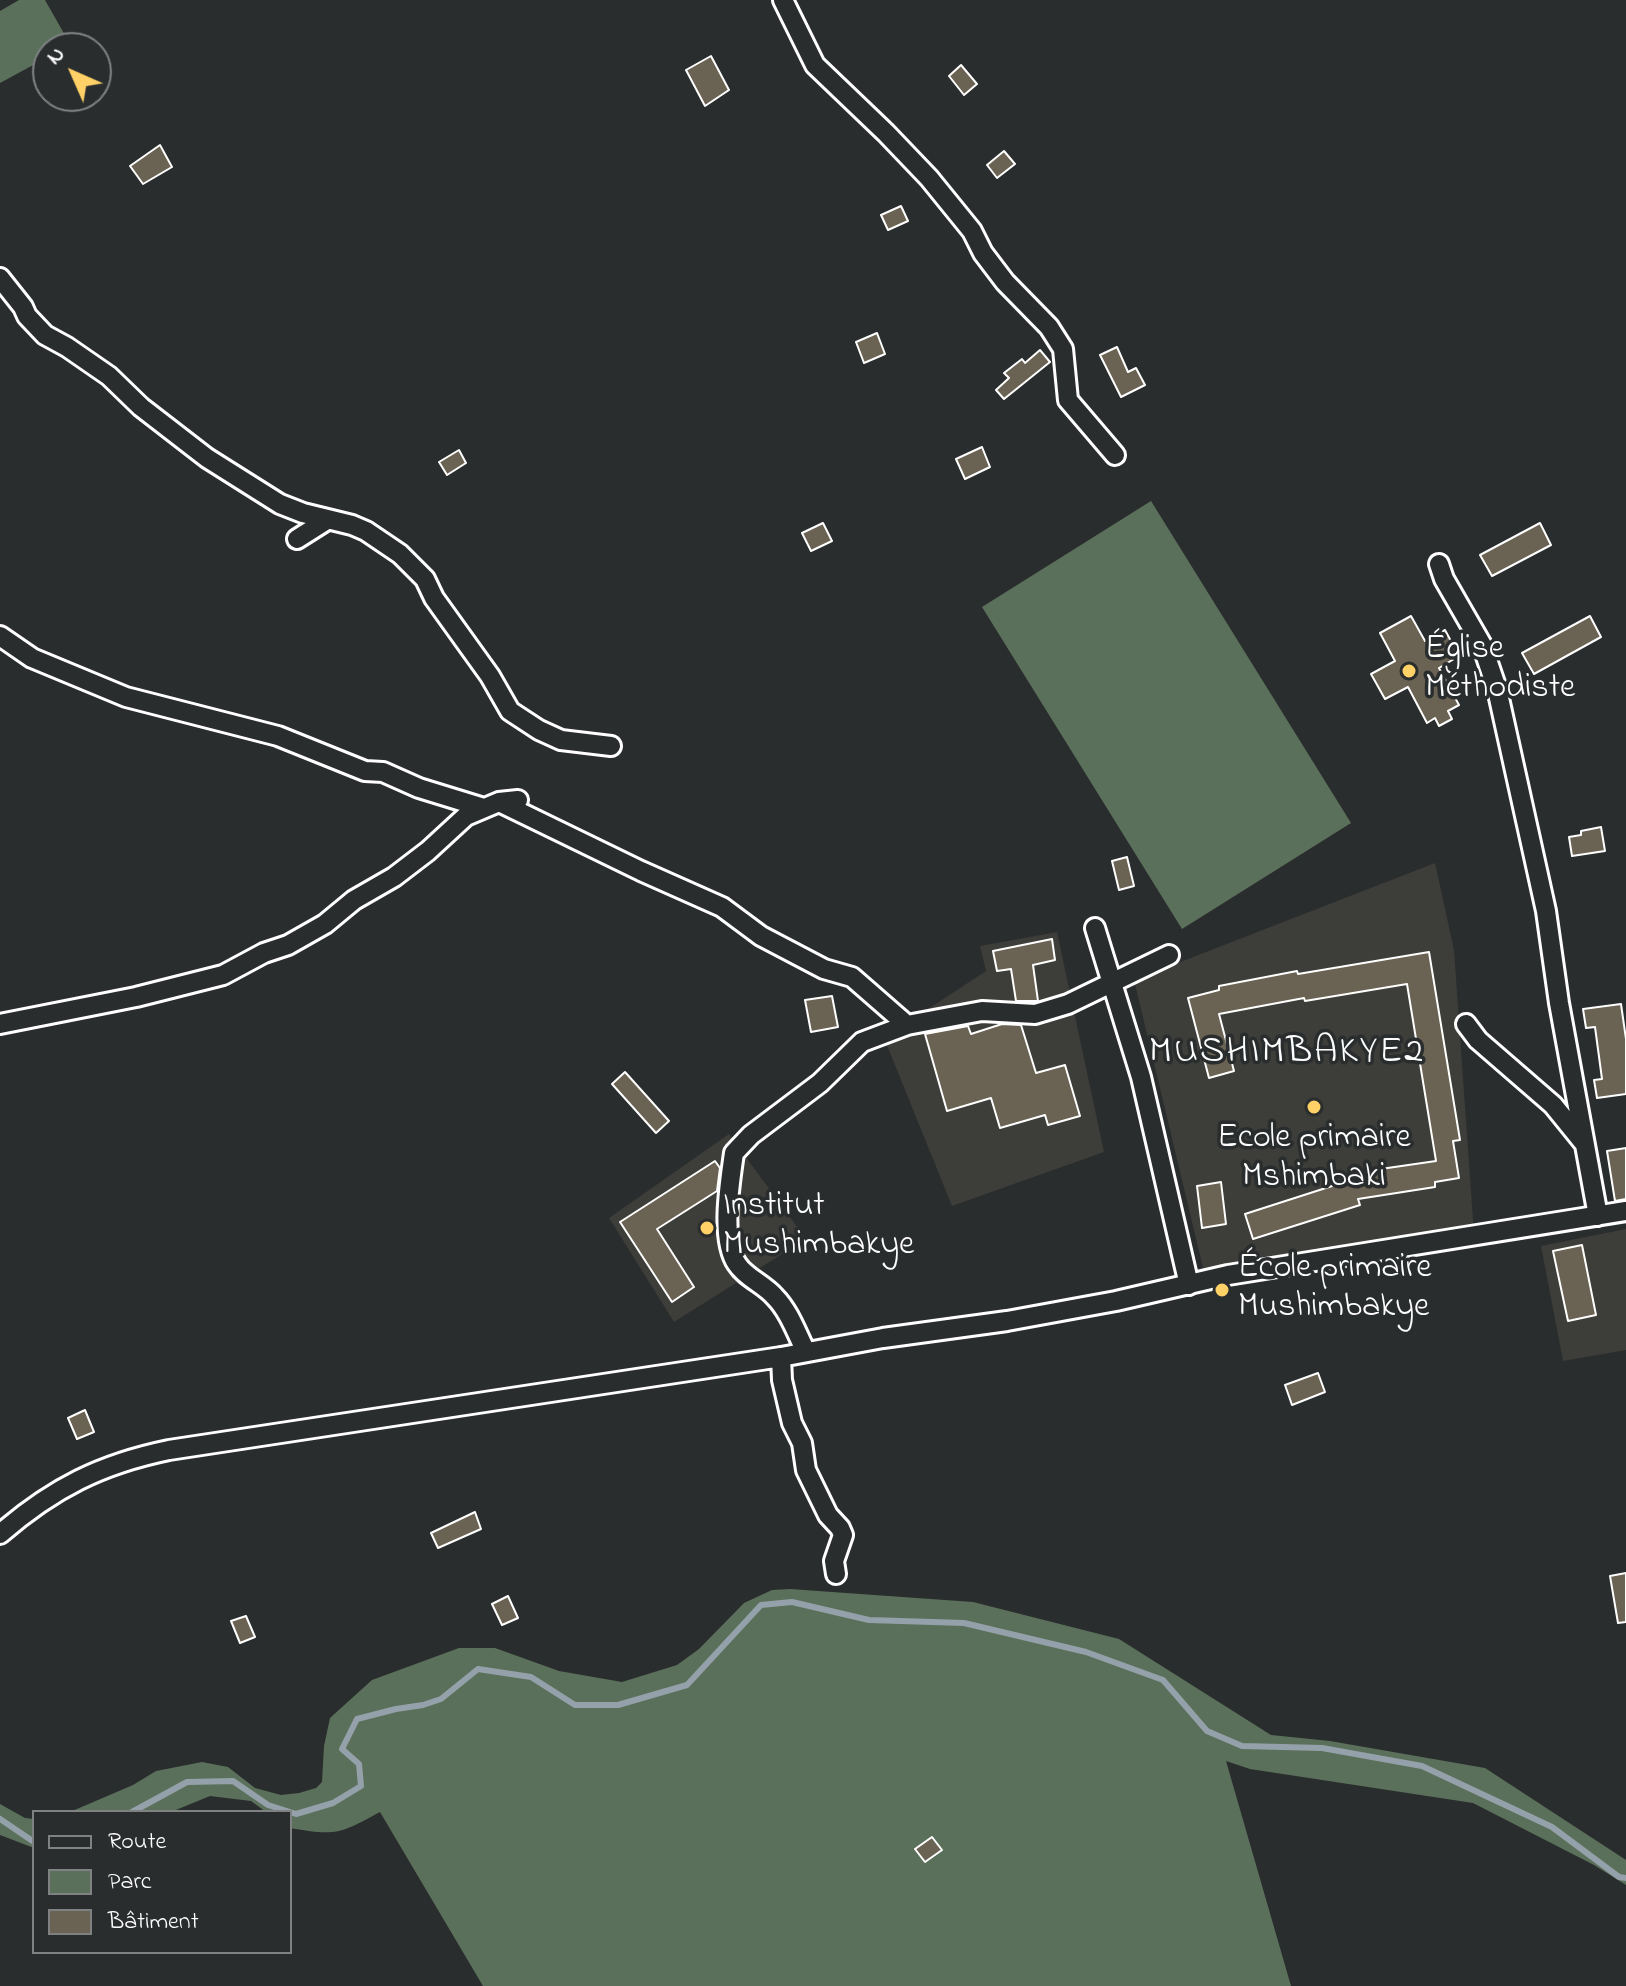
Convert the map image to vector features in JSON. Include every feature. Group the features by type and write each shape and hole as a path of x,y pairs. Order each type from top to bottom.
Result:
{"street":[{"path":"783,0 815,65 878,124 929,178 972,231 983,253 1005,282 1049,327 1063,349 1068,400 1115,455"},
{"path":"0,278 45,335 109,376 141,407 207,458 280,504 352,525 392,548 425,579 434,598 490,676 510,711 561,740 611,746"},
{"path":"297,539 327,520"},
{"path":"1439,564 1444,579 1482,645 1497,689 1546,911 1559,1003 1598,1216"},
{"path":"0,636 32,658 126,697 278,736 365,771 383,772 419,788 500,804 722,907 761,936 824,969 852,977 907,1025"},
{"path":"0,1024 136,997 223,975 325,924 354,900 394,877 428,851 466,816 500,804"},
{"path":"1095,928 1141,1077 1189,1285"},
{"path":"806,1352 778,1299 735,1262 727,1239 734,1153 751,1135 820,1083 862,1042 907,1025 982,1011 1035,1014 1068,1004 1169,955"},
{"path":"1466,1024 1478,1040 1553,1105 1585,1144"},
{"path":"0,1534 59,1490 91,1473 139,1457 305,1428 1007,1321 1228,1275 1626,1211"},
{"path":"781,1357 782,1380 792,1423 802,1443 806,1470 828,1515 843,1535 834,1561 836,1574"}],"shaded area":[{"name":"Ecole primaire Mshimbaki","path":"1435,863 1454,950 1474,1234 1204,1272 1134,980"},
{"path":"1057,932 1104,1152 952,1206 884,1038 986,971 980,946"},
{"name":"Institut Mushimbakye","path":"729,1134 806,1239 674,1322 609,1218"},
{"path":"1626,1229 1626,1350 1563,1361 1541,1246"}],"green space":[{"path":"19,0 45,0 63,32 32,32 32,66 0,83 0,11"},
{"path":"1151,501 1351,823 1182,929 982,607"},
{"path":"772,1590 973,1602 1119,1639 1271,1735 1330,1741 1485,1768 1626,1860 1626,1885 1594,1865 1473,1803 1250,1769 1226,1761 1291,1986 483,1986 380,1812 346,1829 318,1832 292,1828 292,1810 263,1810 251,1801 210,1796 176,1810 75,1810 133,1785 156,1771 202,1762 228,1767 255,1788 281,1795 316,1788 322,1782 324,1746 330,1718 372,1680 459,1648 495,1648 559,1671 622,1682 677,1665 699,1649 744,1603"},
{"path":"0,1804 32,1819 32,1847 0,1835"}],"building":[{"path":"711,56 729,90 705,106 686,70"},
{"path":"961,65 977,84 964,95 949,76"},
{"path":"160,145 172,167 143,184 130,166"},
{"path":"1004,151 1015,164 997,178 987,165"},
{"path":"901,206 908,221 888,230 881,215"},
{"path":"877,333 885,354 864,363 856,342"},
{"path":"1117,347 1128,372 1136,368 1145,385 1121,397 1100,355"},
{"path":"1040,350 1050,362 1004,399 996,390 1009,378 1004,373 1022,359 1025,363"},
{"path":"982,447 990,467 965,479 956,459"},
{"path":"459,450 466,463 447,475 439,462"},
{"path":"823,523 832,541 811,551 802,533"},
{"path":"1540,523 1551,545 1492,576 1480,555"},
{"name":"Église Méthodiste","path":"1411,616 1425,641 1445,630 1459,656 1439,668 1459,705 1448,711 1452,719 1439,726 1435,718 1427,723 1408,687 1385,699 1371,674 1395,661 1380,633"},
{"path":"1590,616 1601,637 1534,674 1522,653"},
{"path":"1601,827 1605,851 1572,856 1569,837"},
{"path":"1127,857 1134,886 1119,890 1112,861"},
{"path":"1052,939 1055,960 1033,965 1038,1001 1016,1001 1011,969 997,971 993,951"},
{"path":"1429,952 1460,1140 1453,1141 1459,1178 1435,1182 1435,1187 1358,1199 1360,1205 1253,1239 1245,1214 1360,1177 1360,1172 1436,1161 1407,984 1305,1001 1304,998 1219,1014 1234,1071 1209,1078 1188,998 1219,990 1219,986 1297,971 1298,974"},
{"path":"832,996 838,1027 811,1032 805,1000"},
{"path":"1621,1004 1626,1039 1626,1094 1597,1098 1594,1080 1602,1079 1595,1027 1586,1028 1583,1009"},
{"path":"1002,1024 1021,1025 1036,1073 1065,1065 1080,1116 1048,1125 1045,1115 1000,1128 991,1098 947,1111 925,1034 968,1026 971,1034"},
{"path":"625,1072 669,1121 656,1133 612,1084"},
{"path":"1626,1148 1626,1199 1615,1201 1607,1151"},
{"path":"715,1161 720,1168 717,1191 657,1229 694,1287 672,1302 620,1222"},
{"path":"1221,1182 1226,1224 1202,1228 1197,1186"},
{"path":"1582,1245 1596,1315 1568,1321 1553,1251"},
{"path":"1318,1373 1325,1392 1292,1405 1285,1385"},
{"path":"85,1410 94,1432 77,1439 68,1418"},
{"path":"475,1512 481,1529 438,1548 431,1533"},
{"path":"1626,1573 1626,1622 1618,1623 1610,1576"},
{"path":"508,1596 518,1618 502,1625 492,1604"},
{"path":"246,1616 255,1637 240,1643 231,1621"},
{"path":"932,1837 942,1850 925,1862 915,1849"}],"waterway":[{"path":"292,1813 333,1803 361,1786 359,1764 342,1749 357,1719 441,1699 478,1669 531,1677 575,1705 618,1705 687,1685 761,1605 792,1602 869,1620 964,1623 1086,1652 1163,1680 1207,1731 1242,1746 1322,1748 1422,1766 1552,1827 1619,1877 1626,1878"},
{"path":"136,1810 187,1782 233,1781 268,1805 284,1810"},
{"path":"0,1819 32,1841"}],"place":[{"name":"Église Méthodiste","path":"1409,671"},
{"name":"Ecole primaire Mshimbaki","path":"1314,1107"},
{"name":"Institut Mushimbakye","path":"707,1228"},
{"name":"École primaire Mushimbakye","path":"1222,1290"}],"district":[{"name":"MUSHIMBAKYE2","path":"1287,1055"}]}
